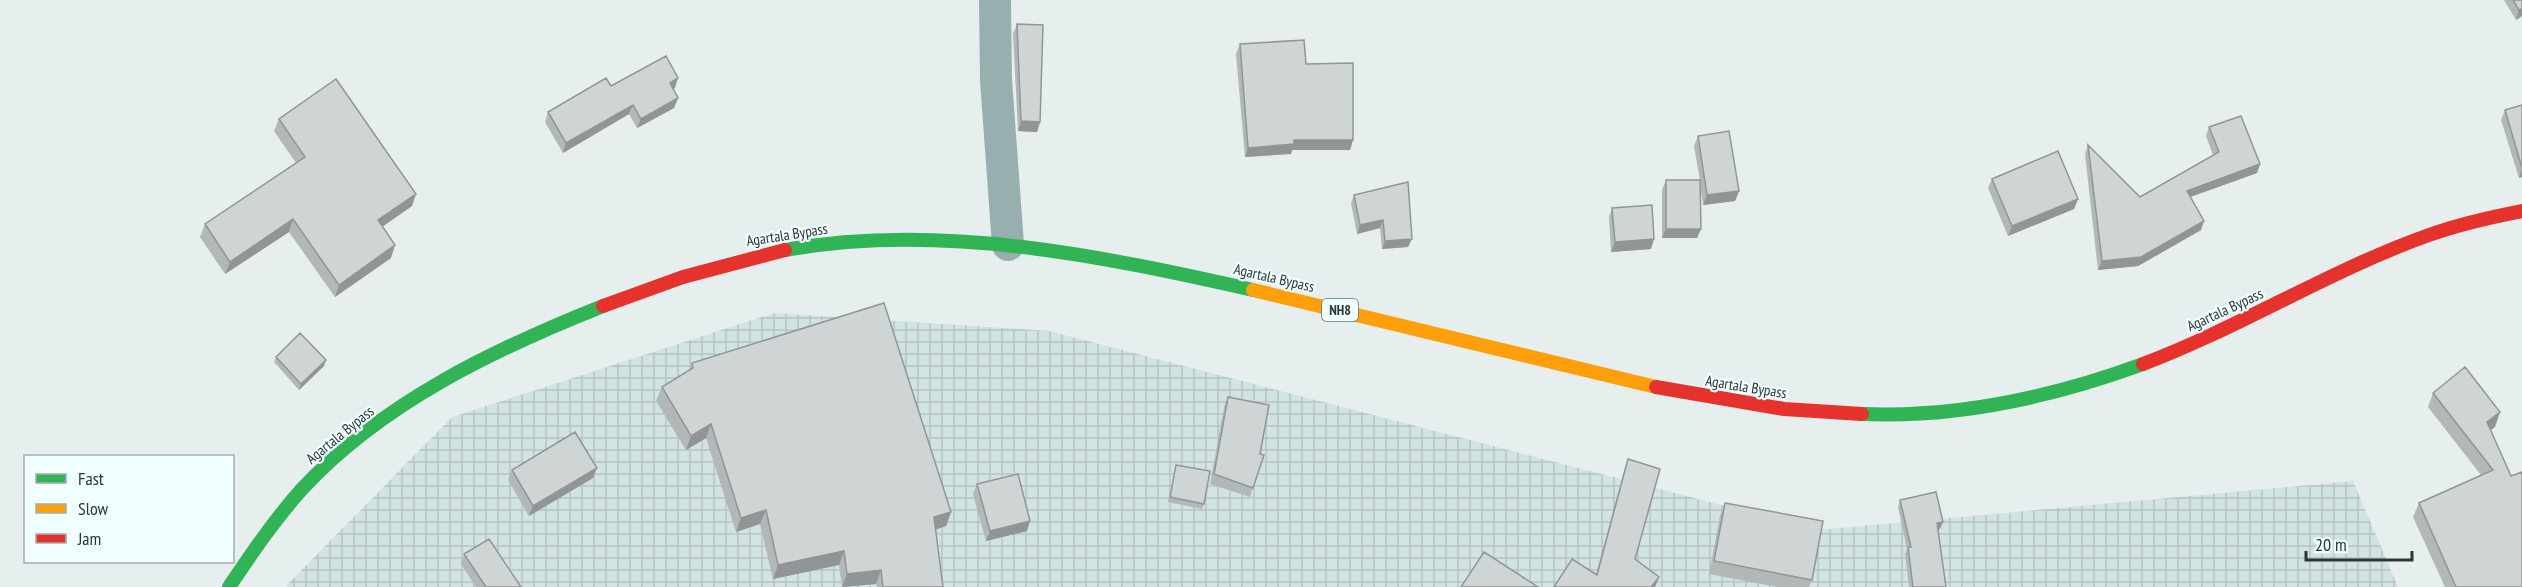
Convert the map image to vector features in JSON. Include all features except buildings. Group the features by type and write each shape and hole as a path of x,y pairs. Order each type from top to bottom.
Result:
{"highway":[{"name":"Agartala Bypass","path":"229,587 258,543 305,485 367,430 421,395 509,346 610,302 727,262 826,245 904,240 1008,245 1080,254 1212,281 1721,401 1800,411 1882,415 1971,410 2060,390 2128,370 2207,338 2365,261 2421,237 2522,211"}],"street":[{"path":"995,0 996,80 1008,245"}],"shaded area":[{"path":"774,313 1049,331 1818,530 2353,481 2398,587 285,587 452,417"}],"traffic: fast":[{"path":"785,250 843,242 961,241 1079,255 1138,265 1253,290"},
{"path":"229,587 273,524 302,489 368,430 404,404 442,381 522,340 603,306"},
{"path":"1862,414 1933,413 2004,403 2074,386 2143,364"}],"traffic: slow":[{"path":"1253,290 1656,387"}],"traffic: jam":[{"path":"2143,364 2215,333 2392,249 2452,227 2522,211"},
{"path":"603,306 683,277 785,250"},
{"path":"1656,387 1784,409 1862,414"}]}
